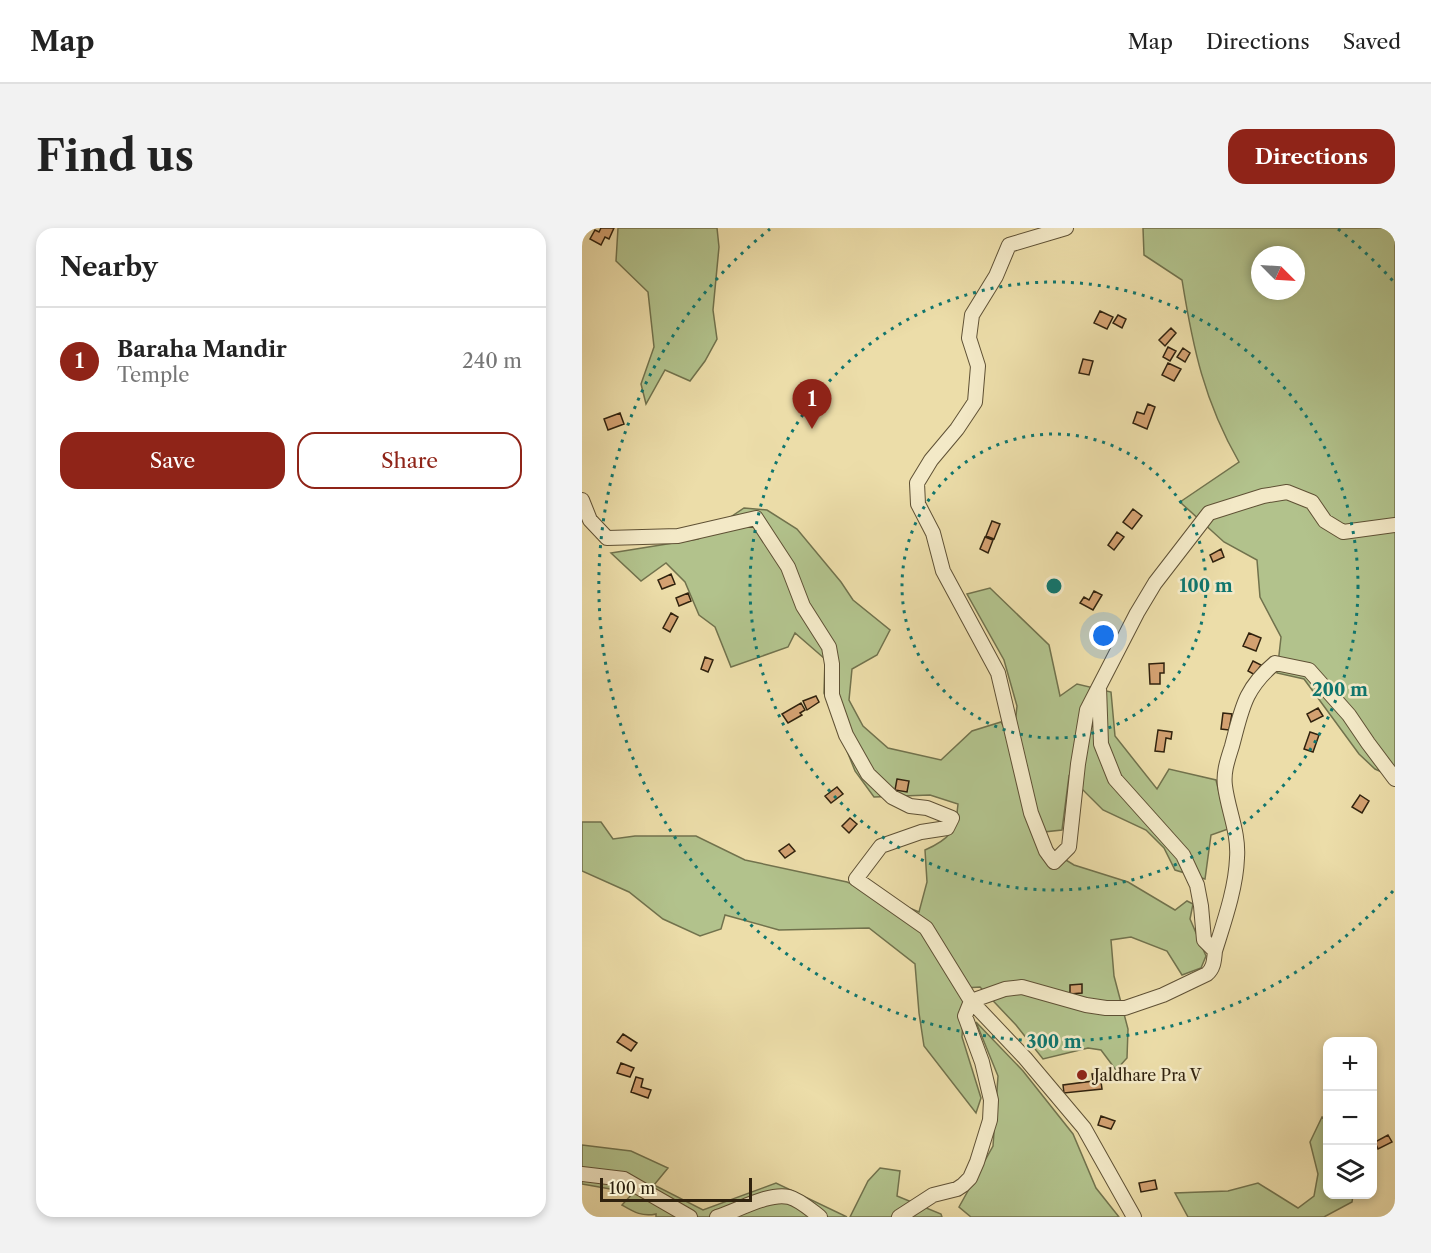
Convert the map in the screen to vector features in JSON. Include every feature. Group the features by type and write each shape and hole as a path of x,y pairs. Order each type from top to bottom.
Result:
{"street":[{"path":"1066,228 1010,245 996,276 972,315 969,338 978,366 975,402 916,483 918,504 933,533 943,571 998,673 1031,813 1046,851 1054,862 1069,847 1087,710 1155,583 1209,513 1263,496 1287,492 1312,502 1325,520 1343,532 1395,525"},
{"path":"582,500 590,520 607,538 678,536 756,518 789,567 803,606 829,647 832,664 832,695 846,735 868,774 892,797 910,806 927,808 952,818 947,828 921,832 881,846 856,879 926,928 971,1001 1025,1058 1084,1128 1134,1217"},
{"path":"899,1217 933,1195 957,1189 963,1185 970,1178 977,1162 990,1120 992,1100 982,1062 965,1016 971,1001 1005,989 1022,987 1086,1005 1125,1008 1162,995 1211,970 1227,912 1238,859 1236,835 1224,773 1241,707 1260,676 1275,663 1309,670 1344,708 1395,778"},
{"path":"1099,686 1101,744 1115,779 1183,855 1197,885 1204,940 1215,951"},
{"path":"582,1174 624,1179 690,1217"},
{"path":"717,1217 768,1198 781,1196 798,1201 820,1217"}],"green space":[{"path":"618,228 717,228 719,247 713,310 717,339 705,361 690,381 665,370 646,404 641,384 654,347 648,292 616,261"},
{"path":"1143,228 1395,228 1395,778 1375,769 1359,754 1304,679 1277,673 1281,637 1260,597 1257,560 1224,542 1180,502 1239,462 1208,396 1191,329 1182,280 1144,255"},
{"path":"744,508 767,510 797,529 853,600 890,630 877,655 852,669 849,700 863,726 888,748 941,760 972,731 1001,722 1013,743 1017,706 1004,660 967,594 990,588 1049,645 1060,696 1077,684 1111,692 1115,736 1157,789 1169,769 1216,780 1228,829 1211,835 1205,879 1175,870 1164,848 1146,830 1103,810 1069,776 1062,830 1044,832 1051,851 1074,865 1128,882 1175,910 1187,901 1193,904 1190,919 1206,956 1201,968 1182,975 1167,951 1131,937 1111,940 1114,976 1128,1029 1127,1058 1116,1070 1101,1050 1088,1048 1043,1059 1016,1025 980,987 965,988 962,1037 981,1098 976,1113 924,1046 915,964 869,928 779,930 725,915 721,929 700,936 663,919 629,892 582,871 582,822 601,822 613,839 635,836 696,836 745,860 847,882 919,912 927,882 925,850 946,838 950,833 956,821 958,804 930,795 874,797 855,771 824,693 825,659 795,633 788,647 731,667 715,627 699,615 685,582 666,563 641,581 611,553 698,539"},
{"path":"976,1022 1023,1071 1073,1134 1096,1188 1119,1217 971,1217 959,1207 993,1146 998,1076"},
{"path":"1322,1117 1323,1199 1352,1199 1352,1202 1324,1217 1188,1217 1175,1193 1228,1191 1258,1183 1298,1208 1314,1196 1318,1174 1310,1142"},
{"path":"582,1145 631,1151 668,1168 654,1185 703,1210 776,1183 847,1217 656,1217 656,1214 638,1213 622,1205 633,1193 582,1184"},
{"path":"880,1168 900,1171 897,1196 941,1214 942,1217 850,1217 868,1181"}],"building":[{"path":"601,228 614,228 609,239 605,237 601,245 590,239 595,230 599,232"},
{"path":"1100,311 1113,317 1107,329 1094,323"},
{"path":"1118,315 1126,319 1122,328 1113,323"},
{"path":"1171,328 1176,333 1165,346 1159,340"},
{"path":"1168,347 1176,351 1170,361 1163,357"},
{"path":"1183,348 1190,353 1185,362 1177,357"},
{"path":"1083,359 1093,361 1089,375 1079,373"},
{"path":"1168,363 1181,369 1174,381 1162,375"},
{"path":"1148,404 1155,407 1147,429 1133,423 1137,412 1144,414"},
{"path":"620,413 624,424 608,430 604,419"},
{"path":"1133,509 1142,516 1132,529 1123,522"},
{"path":"992,521 1000,524 994,539 986,536"},
{"path":"1117,532 1124,537 1114,550 1108,545"},
{"path":"985,537 993,540 988,553 980,549"},
{"path":"1221,549 1224,557 1213,562 1210,555"},
{"path":"671,574 675,584 662,589 658,580"},
{"path":"1094,591 1102,595 1093,610 1080,603 1084,597 1089,600"},
{"path":"688,593 691,601 679,606 676,598"},
{"path":"671,613 678,617 670,632 663,628"},
{"path":"1249,633 1261,638 1256,651 1243,646"},
{"path":"705,657 713,660 708,672 701,669"},
{"path":"1253,661 1261,665 1255,675 1248,671"},
{"path":"1164,663 1164,673 1160,673 1160,684 1150,684 1149,664"},
{"path":"816,696 819,702 807,710 803,701"},
{"path":"801,703 805,710 800,713 802,715 788,723 782,714"},
{"path":"1318,708 1323,716 1311,722 1307,714"},
{"path":"1223,713 1232,714 1229,730 1221,729"},
{"path":"1158,730 1172,732 1171,739 1166,738 1164,752 1155,751"},
{"path":"1310,732 1319,735 1313,752 1304,749"},
{"path":"897,779 909,781 907,792 895,790"},
{"path":"837,787 843,794 831,803 825,796"},
{"path":"1360,795 1369,801 1362,813 1352,807"},
{"path":"850,818 857,824 849,833 842,826"},
{"path":"789,844 795,851 785,858 779,851"},
{"path":"1082,984 1082,993 1070,994 1070,985"},
{"path":"623,1034 637,1043 631,1051 617,1042"},
{"path":"621,1063 634,1068 630,1077 617,1073"},
{"path":"1111,1072 1112,1081 1101,1082 1102,1089 1064,1093 1063,1085 1093,1081 1092,1074"},
{"path":"636,1077 643,1079 641,1087 651,1090 648,1098 631,1092"},
{"path":"1101,1116 1115,1121 1111,1129 1098,1125"},
{"path":"1388,1135 1392,1142 1378,1149 1377,1141"},
{"path":"1155,1180 1157,1189 1141,1192 1139,1183"}],"place":[{"name":"Baraha Mandir","path":"812,429"},
{"name":"Jaldhare Pra V","path":"1082,1075"}]}
